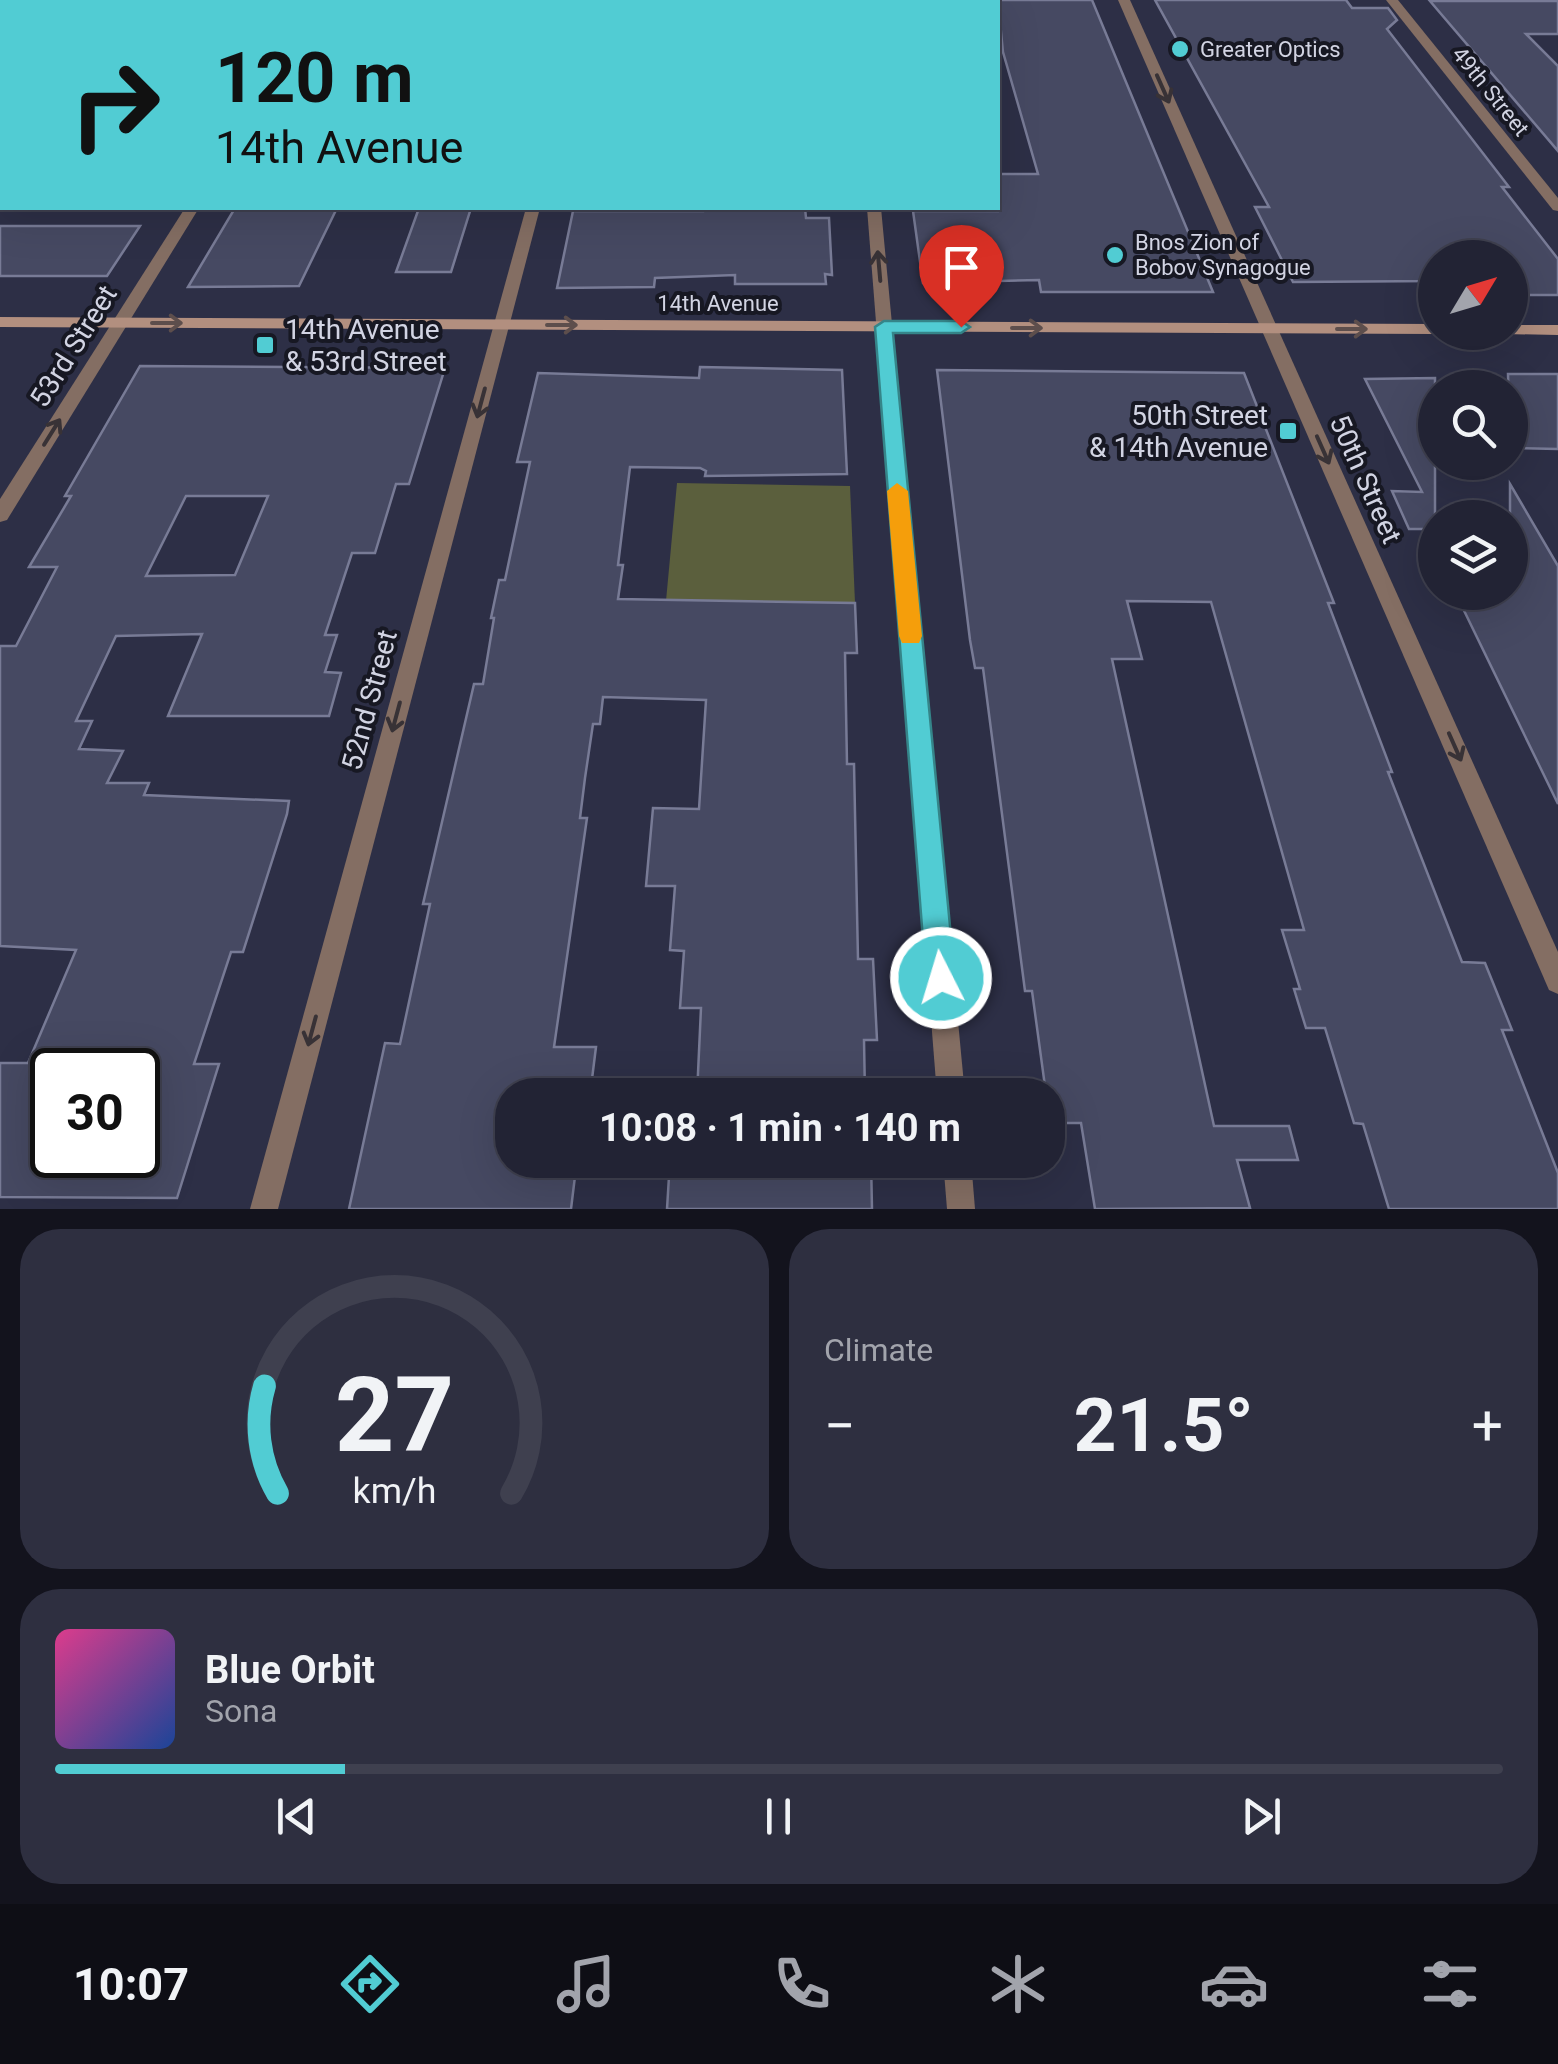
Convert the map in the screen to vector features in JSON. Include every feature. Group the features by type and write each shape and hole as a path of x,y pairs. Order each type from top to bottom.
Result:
{"main road":[{"name":"14th Avenue","path":"0,322 1418,329"},
{"path":"1528,330 1558,330"}],"street":[{"name":"50th Street","path":"1124,0 1558,981"},
{"name":"49th Street","path":"1392,0 1558,207"},
{"name":"53rd Street","path":"0,514 191,210"},
{"name":"52nd Street","path":"264,1209 532,210"},
{"path":"874,210 950,1078"},
{"path":"958,1178 961,1209"}],"green space":[{"path":"677,483 850,486 855,603 666,601"}],"building":[{"path":"1000,0 1092,0 1213,292 1041,292 1039,280 923,283 913,211 998,211 1000,174 1038,174 1003,52"},
{"path":"1155,0 1346,0 1352,8 1388,8 1397,20 1387,29 1509,187 1502,187 1558,259 1558,295 1528,295 1528,240 1418,240 1418,281 1293,282 1255,207 1269,207"},
{"path":"1430,1 1558,1 1558,34 1526,34 1558,66 1558,151"},
{"path":"234,210 336,210 299,286 188,287"},
{"path":"418,210 470,210 451,272 396,272"},
{"path":"805,210 806,218 829,218 832,275 825,274 826,284 735,284 735,275 655,278 654,287 557,288 573,211"},
{"path":"0,226 140,226 107,276 0,276"},
{"path":"140,366 445,368 409,484 396,484 375,553 352,553 325,635 337,635 325,672 341,673 329,716 168,716 202,634 116,636 76,721 92,721 79,749 123,751 107,783 149,783 144,795 289,801 243,952 231,952 194,1064 219,1064 177,1198 0,1197 0,1063 28,1063 30,1058 30,1178 160,1178 160,1048 34,1048 76,950 0,946 0,646 16,646 57,567 29,567 71,496 65,496","holes":["186,496 268,496 235,575 146,576"]},
{"path":"700,367 842,370 847,474 705,476 706,471 700,468 630,467 618,565 623,565 618,599 855,603 857,653 845,653 847,764 854,764 858,959 873,959 877,1040 864,1040 865,1078 698,1078 701,1008 680,1008 684,951 670,950 675,886 646,886 653,808 699,809 706,700 603,697 600,724 593,724 585,778 580,818 587,818 554,1047 596,1047 592,1078 495,1078 495,1178 575,1178 571,1209 349,1209 385,1043 400,1044 430,904 423,904 474,684 483,684 499,580 505,580 530,462 517,462 538,373 699,378"},
{"path":"937,370 1244,373 1334,603 1328,603 1462,962 1485,963 1512,1030 1502,1030 1558,1173 1558,1209 1389,1209 1363,1124 1354,1123 1325,1028 1306,1028 1294,989 1300,989 1282,930 1304,930 1211,602 1127,601 1142,659 1112,659 1214,1126 1289,1126 1298,1160 1237,1160 1250,1208 1095,1209 1081,1123 1065,1123 1065,1078 1044,1078 1032,991 1025,991 983,668 975,668"},
{"path":"1528,374 1558,374 1558,449 1528,448"},
{"path":"1418,378 1418,480 1435,480 1435,500 1418,500 1418,529 1409,529 1392,491 1422,492 1365,379"},
{"path":"1510,484 1519,500 1510,500"},
{"path":"1528,515 1558,566 1558,804 1464,610 1528,610"},
{"path":"669,1178 871,1178 872,1209 667,1209"}],"slow traffic":[{"path":"897,491 910,636"}],"place":[{"name":"Greater Optics","path":"1180,49"},
{"name":"Bnos Zion of Bobov Synagogue","path":"1115,255"},
{"name":"14th Avenue & 53rd Street","path":"265,345"},
{"name":"50th Street & 14th Avenue","path":"1288,431"}],"route":[{"path":"941,978 884,327 961,327"}]}
